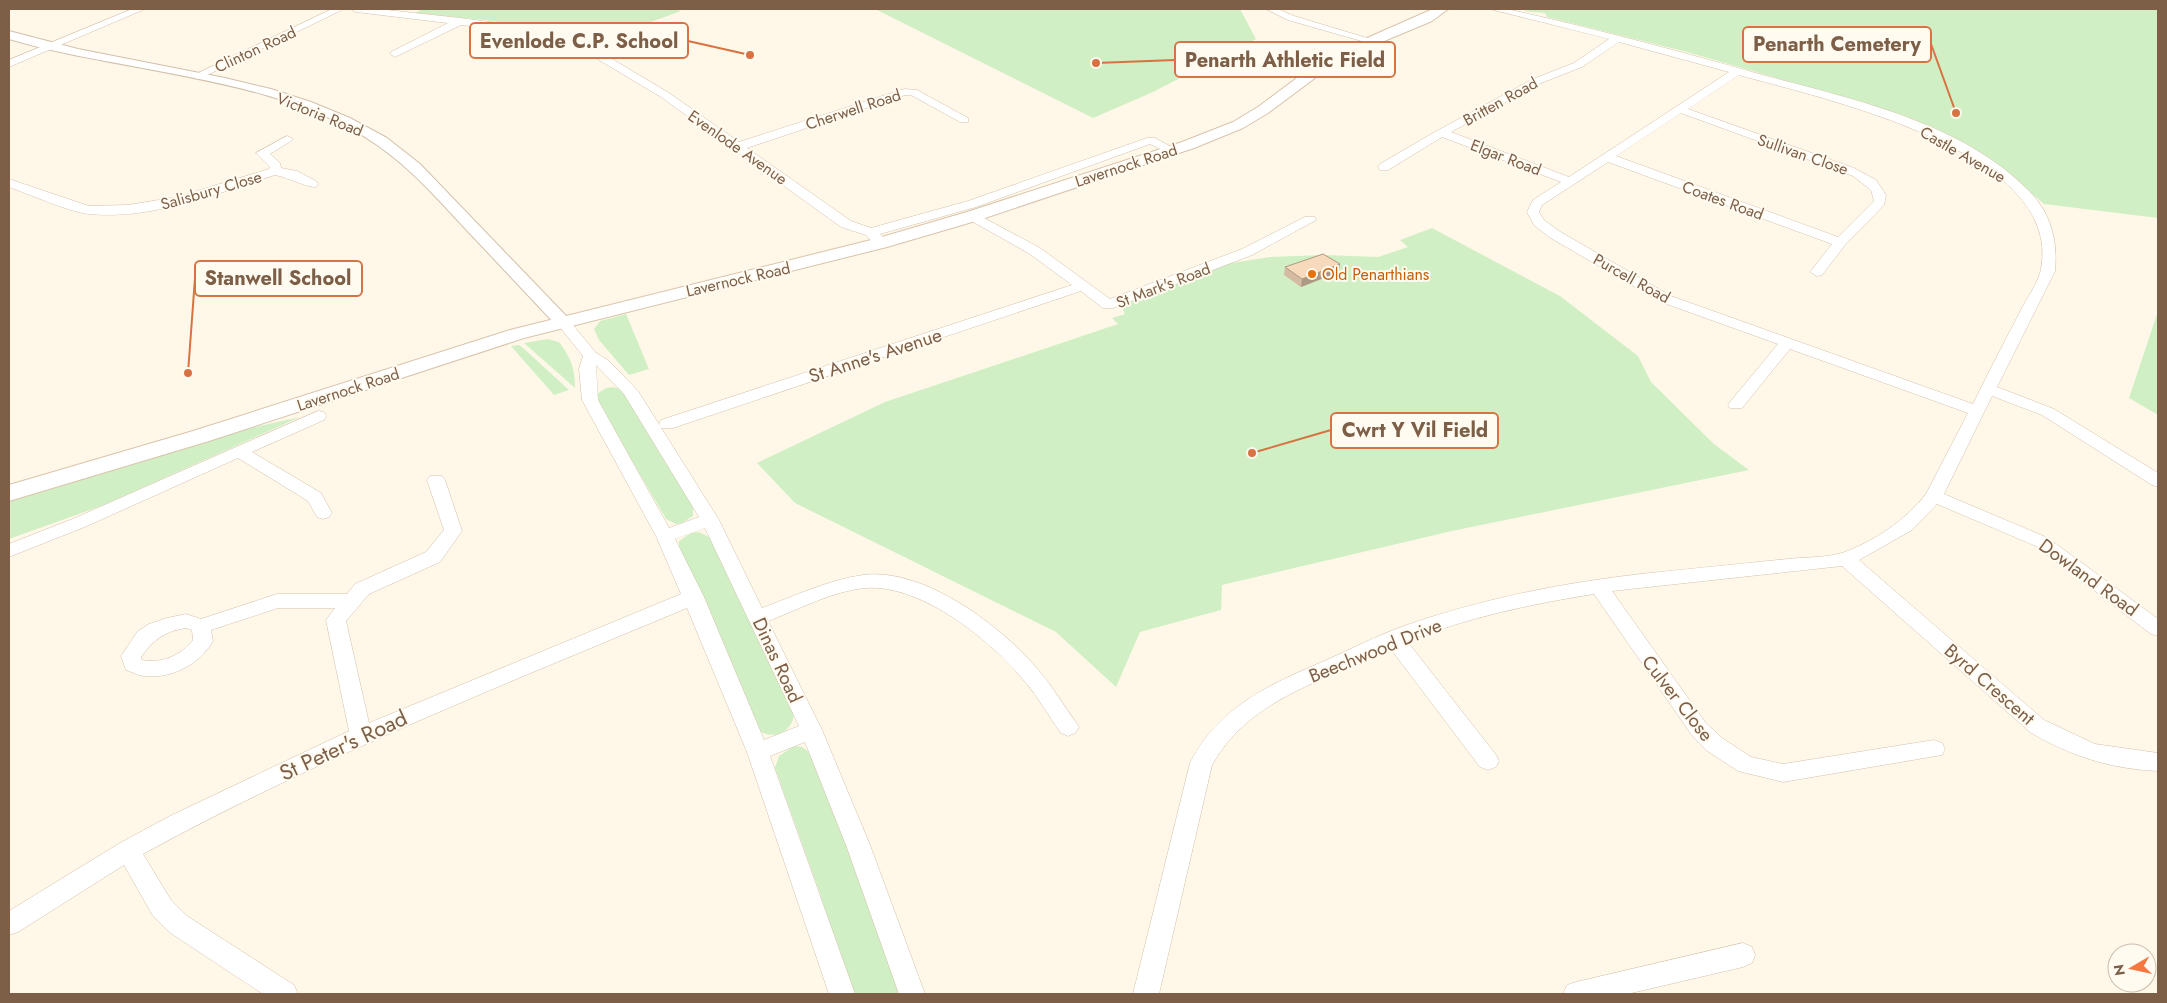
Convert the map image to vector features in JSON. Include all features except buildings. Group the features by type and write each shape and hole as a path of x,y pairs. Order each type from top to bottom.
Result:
{"main road":[{"name":"Lavernock Road","path":"9,492 200,436 562,321 876,238 973,216 1171,150 1220,133 1252,118 1311,74 1372,41 1427,18 1442,9"}],"street":[{"path":"9,64 140,9"},
{"name":"Clinton Road","path":"197,76 339,9"},
{"name":"Evenlode Avenue","path":"356,9 460,21 539,34 593,52 637,77 846,224 876,238"},
{"path":"1271,9 1291,18 1372,41"},
{"name":"Castle Avenue","path":"1495,9 1617,38 1861,106 1914,126 1971,154 2003,175 2027,196 2037,210 2048,235 2051,256 2048,271 1934,496 1921,513 1906,526 1882,542 1846,559"},
{"path":"395,54 460,21"},
{"name":"Victoria Road","path":"9,35 52,47 197,76 268,93 347,122 374,136 415,167 562,321"},
{"name":"Britten Road","path":"1384,167 1541,79 1578,65 1617,38"},
{"name":"Purcell Road","path":"1738,71 1569,181 1534,206 1535,218 1545,227 1659,295 1786,344 1977,411"},
{"name":"Cherwell Road","path":"737,147 904,92 913,92 964,120"},
{"name":"Sullivan Close","path":"1679,109 1836,165 1860,175 1876,187 1881,197 1880,202 1840,242 1816,272"},
{"name":"Elgar Road","path":"1442,133 1569,181"},
{"name":"Salisbury Close","path":"274,172 276,166 262,153 287,139"},
{"path":"876,238 1150,140 1171,150"},
{"name":"Coates Road","path":"1606,157 1840,242"},
{"name":"Salisbury Close","path":"9,183 88,210 146,207 179,202 274,172 293,174 312,184"},
{"name":"St Mark's Road","path":"973,216 1035,251 1108,306 1247,252 1310,220"},
{"name":"St Anne's Avenue","path":"668,424 1083,286"},
{"name":"Dinas Road","path":"562,321 590,356 603,363 620,378 647,416 710,520 811,730 858,845 912,994"},
{"path":"1736,405 1786,344"},
{"path":"590,356 587,369 590,400 665,536 694,597 758,752 842,994"},
{"path":"588,390 620,378"},
{"path":"1988,389 2048,412 2158,482"},
{"name":"Lavernock Road","path":"9,551 90,518 318,416"},
{"path":"239,451 315,497 323,513"},
{"path":"361,734 336,620 362,589 433,558 452,531 436,480"},
{"name":"Dowland Road","path":"1934,496 2042,542 2158,629"},
{"path":"665,536 710,520"},
{"name":"Beechwood Drive","path":"1152,993 1201,763 1211,742 1243,710 1271,693 1394,638 1426,626 1534,598 1598,586 1846,559"},
{"name":"Byrd Crescent","path":"1846,559 2044,730 2098,756 2118,760 2158,762"},
{"path":"758,617 840,588 861,583 877,581 907,586 934,598 958,613 998,643 1033,677 1068,727"},
{"name":"Culver Close","path":"1598,586 1654,669 1698,728 1714,744 1746,765 1783,773 1934,749"},
{"name":"St Peter's Road","path":"9,924 128,850 178,823 361,734 694,597"},
{"path":"201,626 277,602 352,601"},
{"path":"1394,638 1488,761"},
{"path":"758,752 811,730"},
{"path":"128,850 162,908 178,924 285,994"},
{"path":"1576,994 1743,956"}],"green space":[{"path":"422,9 674,9 681,11 588,45 567,37 525,26 415,13"},
{"path":"875,9 1240,9 1256,39 1153,92 1093,118"},
{"path":"1539,9 2158,9 2158,218 2044,204 2010,174 1980,154 1849,99 1687,52 1547,17 1545,13 1522,11"},
{"path":"1432,228 1560,296 1638,356 1651,382 1714,444 1749,470 1452,531 1222,585 1221,610 1140,632 1116,687 1056,632 795,503 757,463 885,402 1118,324 1112,318 1125,314 1122,308 1127,302 1225,264 1270,257 1324,255 1378,257 1408,247 1400,240"},
{"path":"2158,311 2158,415 2129,398"},
{"path":"626,314 649,369 629,375 599,340 594,329 600,321"},
{"path":"548,339 559,342 567,353 572,364 575,388 524,343"},
{"path":"519,345 569,390 554,395 511,346"},
{"path":"613,387 623,390 693,506 693,516 682,523 676,524 666,519 596,399 597,394 606,388"},
{"path":"300,417 104,505 9,539 9,498 237,431"},
{"path":"699,532 711,538 794,714 791,725 783,732 772,735 761,732 679,546 679,541 691,533"},
{"path":"794,746 802,747 809,752 862,885 902,994 852,994 819,891 775,768 779,756"}],"place":[{"name":"Evenlode C.P. School","path":"750,55"},
{"name":"Penarth Athletic Field","path":"1096,63"},
{"name":"Penarth Cemetery","path":"1956,113"},
{"name":"Old Penarthians","path":"1312,274"},
{"name":"Stanwell School","path":"188,373"},
{"name":"Cwrt Y Vil Field","path":"1252,453"}]}
